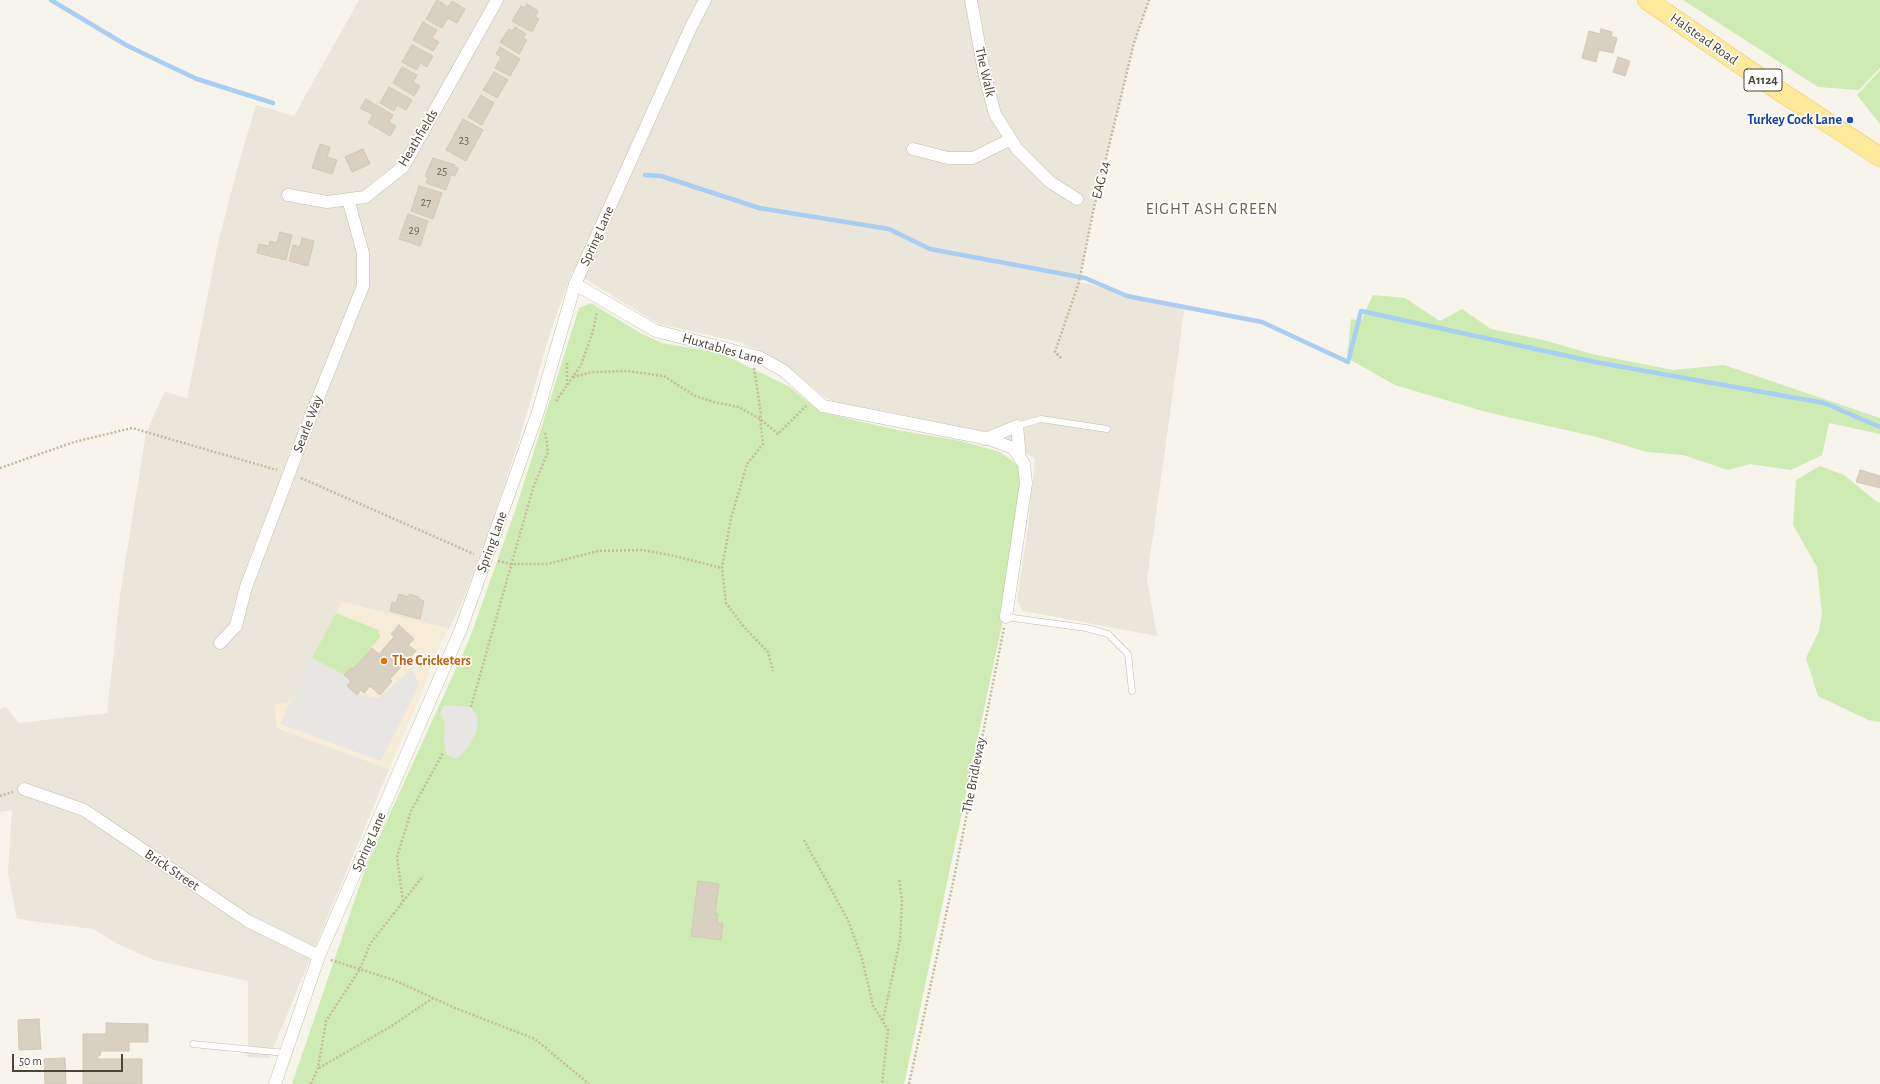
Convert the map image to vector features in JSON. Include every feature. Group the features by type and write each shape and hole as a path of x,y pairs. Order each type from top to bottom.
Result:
{"main road":[{"name":"Halstead Road","path":"1647,0 1769,84 1880,157"}],"street":[{"name":"Heathfields","path":"288,195 327,202 365,197 403,167 497,0"},
{"name":"Spring Lane","path":"275,1084 319,956 461,629 538,412 575,284 688,34 705,0"},
{"name":"The Walk","path":"971,0 984,72 996,114 1018,149 1050,182 1077,199"},
{"path":"912,149 948,158 973,158 1011,139"},
{"name":"Searle Way","path":"220,643 236,626 246,587 363,286 363,253 348,199"},
{"name":"Huxtables Lane","path":"575,284 656,331 758,357 784,370 823,406 985,439 1013,448 1022,461"},
{"path":"985,439 1018,426 1026,483 1006,616"},
{"name":"Brick Street","path":"24,789 84,810 248,921 319,956"}],"lane":[{"path":"1018,426 1040,419 1107,429"},
{"path":"1006,616 1086,628 1108,634 1128,654 1132,691"},
{"path":"192,1044 285,1053"}],"path":[{"name":"EAG 24","path":"1062,358 1055,352 1079,282 1081,267 1134,43 1149,0"},
{"path":"552,406 581,365 593,331 600,298"},
{"path":"758,357 754,363 753,373 761,414 760,419 763,444 747,464 731,518 722,568 726,603 744,628 768,652 773,671"},
{"path":"573,377 592,372 620,371 664,376 695,396 714,402 739,407 760,419 778,434 814,398"},
{"path":"471,707 487,656 496,613 533,488 548,452 545,424"},
{"path":"0,468 74,442 132,428 289,474 486,559 511,564 546,564 598,551 642,550 670,555 722,568"},
{"name":"The Bridleway","path":"909,1084 954,878 1006,616"},
{"path":"403,902 397,857 411,811 443,752"},
{"path":"804,840 848,920 862,959 873,1005 888,1030 882,1084"},
{"path":"311,1084 318,1068 326,1021 360,969 370,944 423,876"},
{"path":"882,1021 900,940 902,900 899,879"},
{"path":"319,956 394,980 433,998 535,1039 589,1084"},
{"path":"318,1068 390,1027 433,998"}],"shaded area":[{"path":"359,0 1149,0 1134,43 1093,212 1079,282 1158,301 1185,305 1147,579 1157,636 1023,611 1017,600 1028,527 1035,459 1017,446 985,432 879,410 843,406 824,397 788,367 766,353 739,342 659,324 572,271 550,333 520,437 490,529 461,605 449,629 342,602 277,728 389,769 269,1058 247,1057 248,981 154,960 118,944 93,929 17,919 8,873 12,810 0,812 0,709 6,707 19,723 107,713 120,595 146,433 165,391 187,399 218,243 256,105 294,116"},
{"path":"342,602 449,629 440,644 422,692 389,769 277,728 274,705 290,702"},
{"path":"312,658 344,675 351,681 357,695 379,698 412,668 419,685 381,761 280,724"},
{"path":"444,705 471,707 478,717 476,734 466,750 456,759 446,754 444,741 445,722 440,714"}],"green space":[{"path":"1683,0 1880,0 1880,68 1859,90 1818,87"},
{"path":"1880,70 1880,124 1857,95"},
{"path":"1373,295 1405,298 1440,321 1462,309 1491,329 1543,340 1592,354 1673,370 1724,365 1880,418 1880,434 1829,423 1822,455 1791,470 1750,464 1728,470 1683,455 1647,452 1597,437 1486,412 1395,385 1347,358 1351,319 1361,321"},
{"path":"591,303 640,333 662,343 720,353 790,387 820,412 897,430 961,441 1000,452 1020,467 1022,482 1006,606 904,1084 292,1084 367,864 469,640 516,508 579,308"},
{"path":"1820,466 1844,475 1880,503 1880,722 1868,720 1818,696 1806,658 1819,631 1822,614 1817,567 1793,525 1796,480"},
{"path":"336,613 378,630 380,637 353,669 351,668 344,675 312,658"}],"building":[{"path":"437,0 448,7 452,1 465,9 457,23 448,18 442,28 426,19"},
{"path":"527,4 538,11 535,16 539,19 532,32 512,21 521,6 525,8"},
{"path":"423,22 437,30 432,38 439,42 433,51 413,40"},
{"path":"515,27 526,34 523,38 527,40 519,54 500,42 509,29 512,31"},
{"path":"1601,29 1612,32 1611,36 1617,38 1613,53 1599,50 1596,62 1582,58 1589,31 1600,34"},
{"path":"412,45 433,56 427,67 420,63 417,70 402,62"},
{"path":"500,47 520,59 510,76 495,68 501,57 496,54"},
{"path":"1618,57 1630,61 1625,76 1613,72"},
{"path":"402,67 417,75 413,82 420,86 414,96 393,83"},
{"path":"494,72 508,80 497,98 483,90"},
{"path":"389,87 412,100 406,110 397,105 394,111 380,103"},
{"path":"481,95 494,103 482,125 468,117"},
{"path":"366,99 393,115 389,122 396,126 390,136 368,123 373,115 360,108"},
{"path":"463,119 483,130 466,161 446,150"},
{"path":"320,144 330,147 327,157 337,160 332,174 312,168"},
{"path":"363,149 370,164 352,172 345,157"},
{"path":"433,158 455,165 454,167 458,168 455,176 451,175 446,190 426,183 428,177 425,176"},
{"path":"419,186 442,193 433,219 411,211"},
{"path":"408,214 428,221 420,246 399,239"},
{"path":"280,232 292,235 286,260 257,253 259,244 269,246 270,241 277,243"},
{"path":"302,238 314,241 308,266 289,261 293,245 300,247"},
{"path":"1860,470 1880,476 1880,488 1856,482"},
{"path":"399,594 409,597 409,594 419,597 419,599 424,601 420,619 390,611 392,602 396,603"},
{"name":"The Cricketers","path":"399,625 414,639 408,645 416,651 390,679 392,681 380,695 370,686 364,693 361,690 357,695 347,686 351,681 344,675 351,668 353,669 372,648 379,654 394,637 391,634"},
{"path":"698,881 719,884 715,913 718,914 717,923 723,923 721,940 691,936"},
{"path":"39,1019 41,1049 19,1050 18,1020"},
{"path":"106,1023 148,1024 148,1042 129,1042 129,1051 101,1051 100,1056 97,1056 97,1059 142,1059 142,1084 83,1084 83,1034 106,1034"},
{"path":"65,1058 66,1084 45,1084 44,1059"}],"waterway":[{"path":"51,0 126,45 197,79 273,103"},
{"path":"645,175 661,176 759,208 889,229 930,249 1085,278 1127,296 1262,322 1348,362 1361,311 1595,362 1824,403 1880,427"}],"place":[{"name":"Turkey Cock Lane","path":"1850,120"},
{"name":"The Cricketers","path":"384,661"}],"district":[{"name":"EIGHT ASH GREEN","path":"1212,209"}]}
